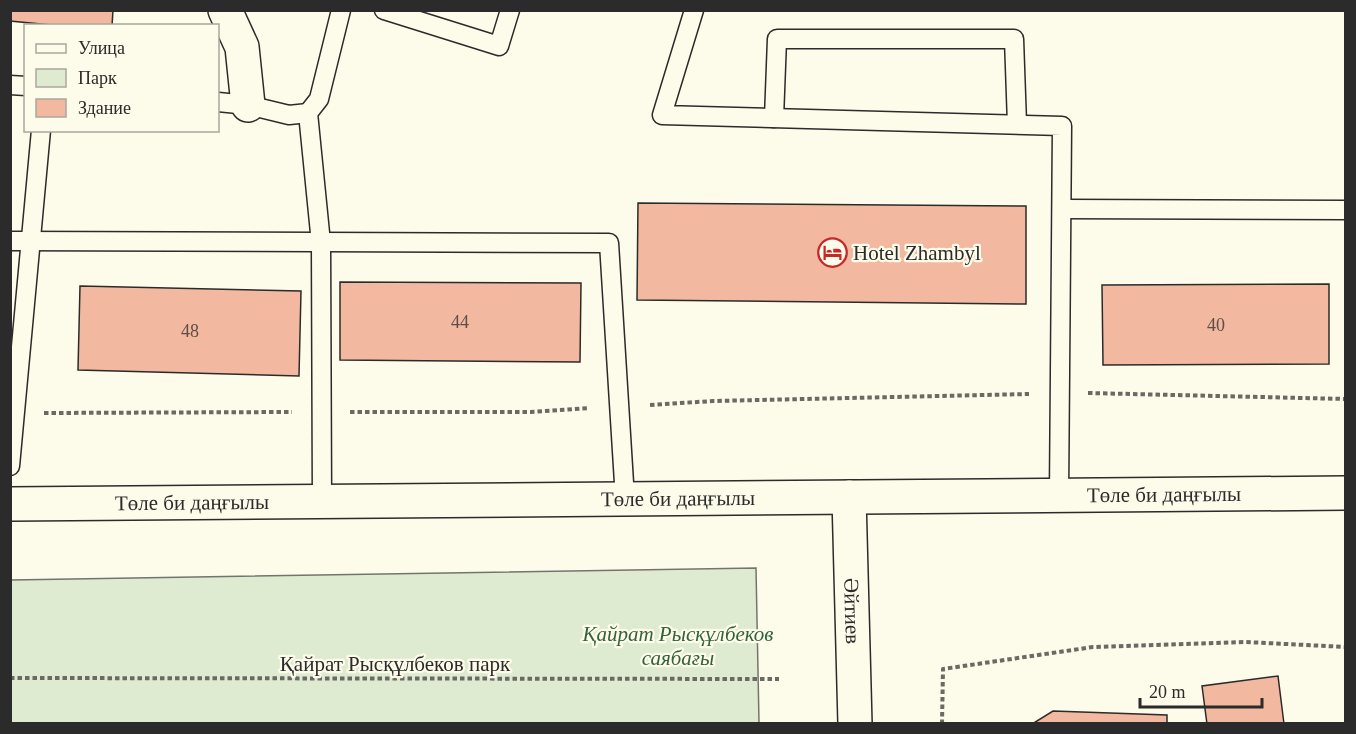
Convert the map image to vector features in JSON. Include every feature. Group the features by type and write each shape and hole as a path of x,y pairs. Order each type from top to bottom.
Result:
{"main road":[{"path":"225,10 242,46 233,103"},
{"name":"Төле би даңғылы","path":"10,504 1346,494"},
{"name":"Әйтиев","path":"849,497 855,723"}],"lane":[{"path":"322,502 321,243 308,113 319,99 341,10"},
{"path":"384,10 499,46 510,10"},
{"path":"693,10 662,115 1062,126 1059,496"},
{"path":"774,118 777,39 1014,39 1017,124"},
{"path":"233,103 289,115 308,113"},
{"path":"10,466 41,132"},
{"path":"1062,209 1346,210"},
{"path":"10,241 609,243 625,499"}],"path":[{"path":"645,405 713,401 1036,393"},
{"path":"1083,393 1346,399"},
{"path":"342,412 531,411 600,408"},
{"path":"34,414 295,412"},
{"path":"942,723 943,669 1093,647 1246,642 1346,647"},
{"name":"Қайрат Рысқұлбеков парк","path":"10,678 779,680"}],"green space":[{"name":"Қайрат Рысқұлбеков саябағы","path":"756,568 759,723 11,723 11,580"}],"building":[{"path":"10,10 113,10 112,24 41,24 10,21"},
{"name":"Hotel Zhambyl","path":"638,203 1026,206 1026,304 637,300"},
{"path":"340,282 581,283 580,362 340,360"},
{"path":"1329,284 1329,364 1103,365 1102,285"},
{"path":"80,286 301,291 299,376 78,370"},
{"path":"1278,676 1284,724 1207,724 1202,686"},
{"path":"1053,711 1167,715 1167,724 1032,724"}],"place":[{"name":"Hotel Zhambyl","path":"832,253"}]}
